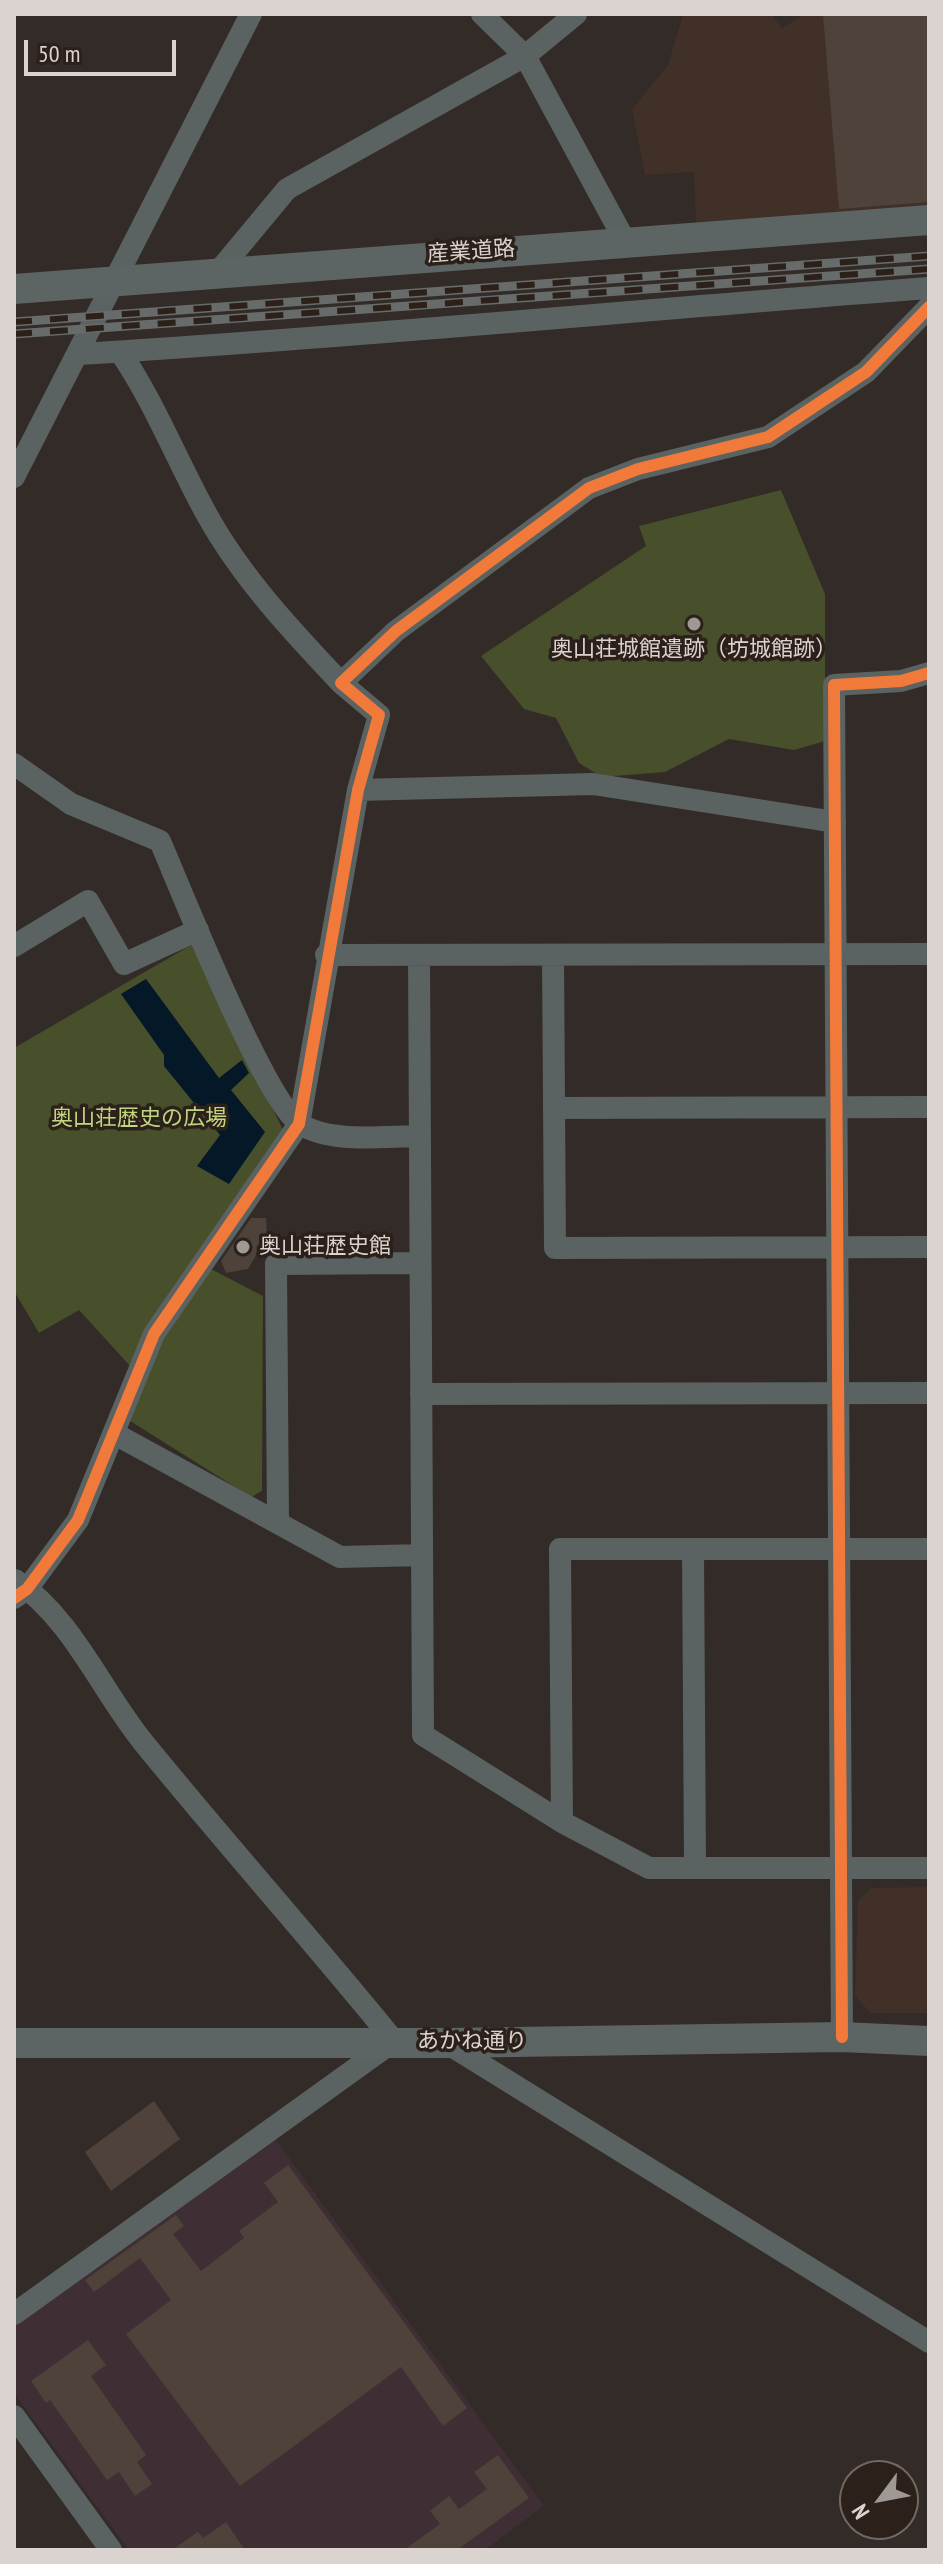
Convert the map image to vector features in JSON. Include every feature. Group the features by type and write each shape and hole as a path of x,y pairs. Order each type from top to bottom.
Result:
{"street":[{"path":"14,477 78,354 111,281 251,14"},
{"path":"482,14 525,56 625,241"},
{"path":"218,272 287,189 525,56 576,14"},
{"name":"産業道路","path":"14,289 929,220"},
{"path":"78,354 421,332 704,304 929,288"},
{"path":"341,683 396,631 589,488 638,469 768,437 866,372 929,307"},
{"path":"14,2314 394,2041 141,1739 76,1644 18,1589 78,1520 154,1334 299,1124 326,955 358,790 379,715 341,683 271,609 207,516 165,439 146,390 120,352"},
{"path":"842,2037 834,685 901,681 929,673"},
{"path":"14,764 71,804 160,841 268,1082 299,1124 337,1136 420,1136"},
{"path":"358,790 593,784 835,822"},
{"path":"14,946 88,901 124,964 198,930"},
{"path":"326,955 929,954"},
{"path":"419,955 423,1735 562,1822 649,1868 929,1868"},
{"path":"553,955 555,1248 929,1247"},
{"path":"554,1108 929,1107"},
{"path":"278,1521 276,1264 420,1263"},
{"path":"421,1394 929,1393"},
{"path":"115,1434 340,1557 422,1555"},
{"path":"562,1822 560,1549 929,1549"},
{"path":"693,1549 695,1868"},
{"name":"あかね通り","path":"14,2043 447,2043 842,2037 929,2041"},
{"path":"447,2043 929,2342"},
{"path":"14,2416 111,2550"}],"shaded area":[{"path":"683,14 771,14 782,28 805,14 929,14 929,210 696,223 694,172 645,175 632,110 668,65"},
{"path":"929,1887 929,2013 870,2013 855,1995 858,1901 871,1888"},
{"path":"273,2136 544,2506 485,2550 129,2550 14,2393 14,2326"}],"green space":[{"path":"781,490 825,594 825,741 794,750 729,739 665,772 602,777 579,763 556,718 524,709 481,656 646,546 639,526"},
{"name":"奥山荘歴史の広場","path":"193,944 283,1130 131,1367 79,1310 39,1333 14,1291 14,1048"},
{"path":"207,1267 263,1296 262,1491 251,1497 127,1419 165,1329"}],"water":[{"path":"146,979 219,1078 242,1060 249,1073 231,1090 265,1132 229,1184 197,1166 220,1135 164,1066 164,1055 121,994"}],"building":[{"path":"823,14 929,14 929,202 839,209"},
{"name":"奥山荘歴史館","path":"251,1218 266,1218 267,1237 248,1269 226,1273 221,1261"},
{"path":"154,2101 180,2139 111,2191 85,2152"},
{"path":"288,2165 467,2408 443,2426 401,2367 240,2486 126,2334 171,2300 140,2258 94,2292 85,2280 176,2215 184,2226 173,2234 201,2271 244,2238 239,2231 278,2202 264,2183"},
{"path":"88,2340 106,2365 91,2376 146,2455 137,2462 152,2484 135,2496 119,2472 107,2480 50,2400 46,2403 31,2381"},
{"path":"498,2455 529,2498 457,2550 404,2550 440,2524 430,2511 449,2496 459,2509 487,2489 474,2472"},
{"path":"226,2522 245,2550 172,2550 198,2532 203,2538"}],"railway":[{"path":"14,322 929,256"},
{"path":"14,334 929,269"}],"cycle path":[{"path":"14,1598 27,1589 78,1520 154,1334 299,1124 358,790 379,715 341,683 396,631 589,488 638,469 768,437 866,372 929,307"},
{"path":"842,2037 834,685 901,681 929,673"}],"place":[{"name":"奥山荘城館遺跡（坊城館跡）","path":"694,624"},
{"name":"奥山荘歴史館","path":"243,1247"}]}
